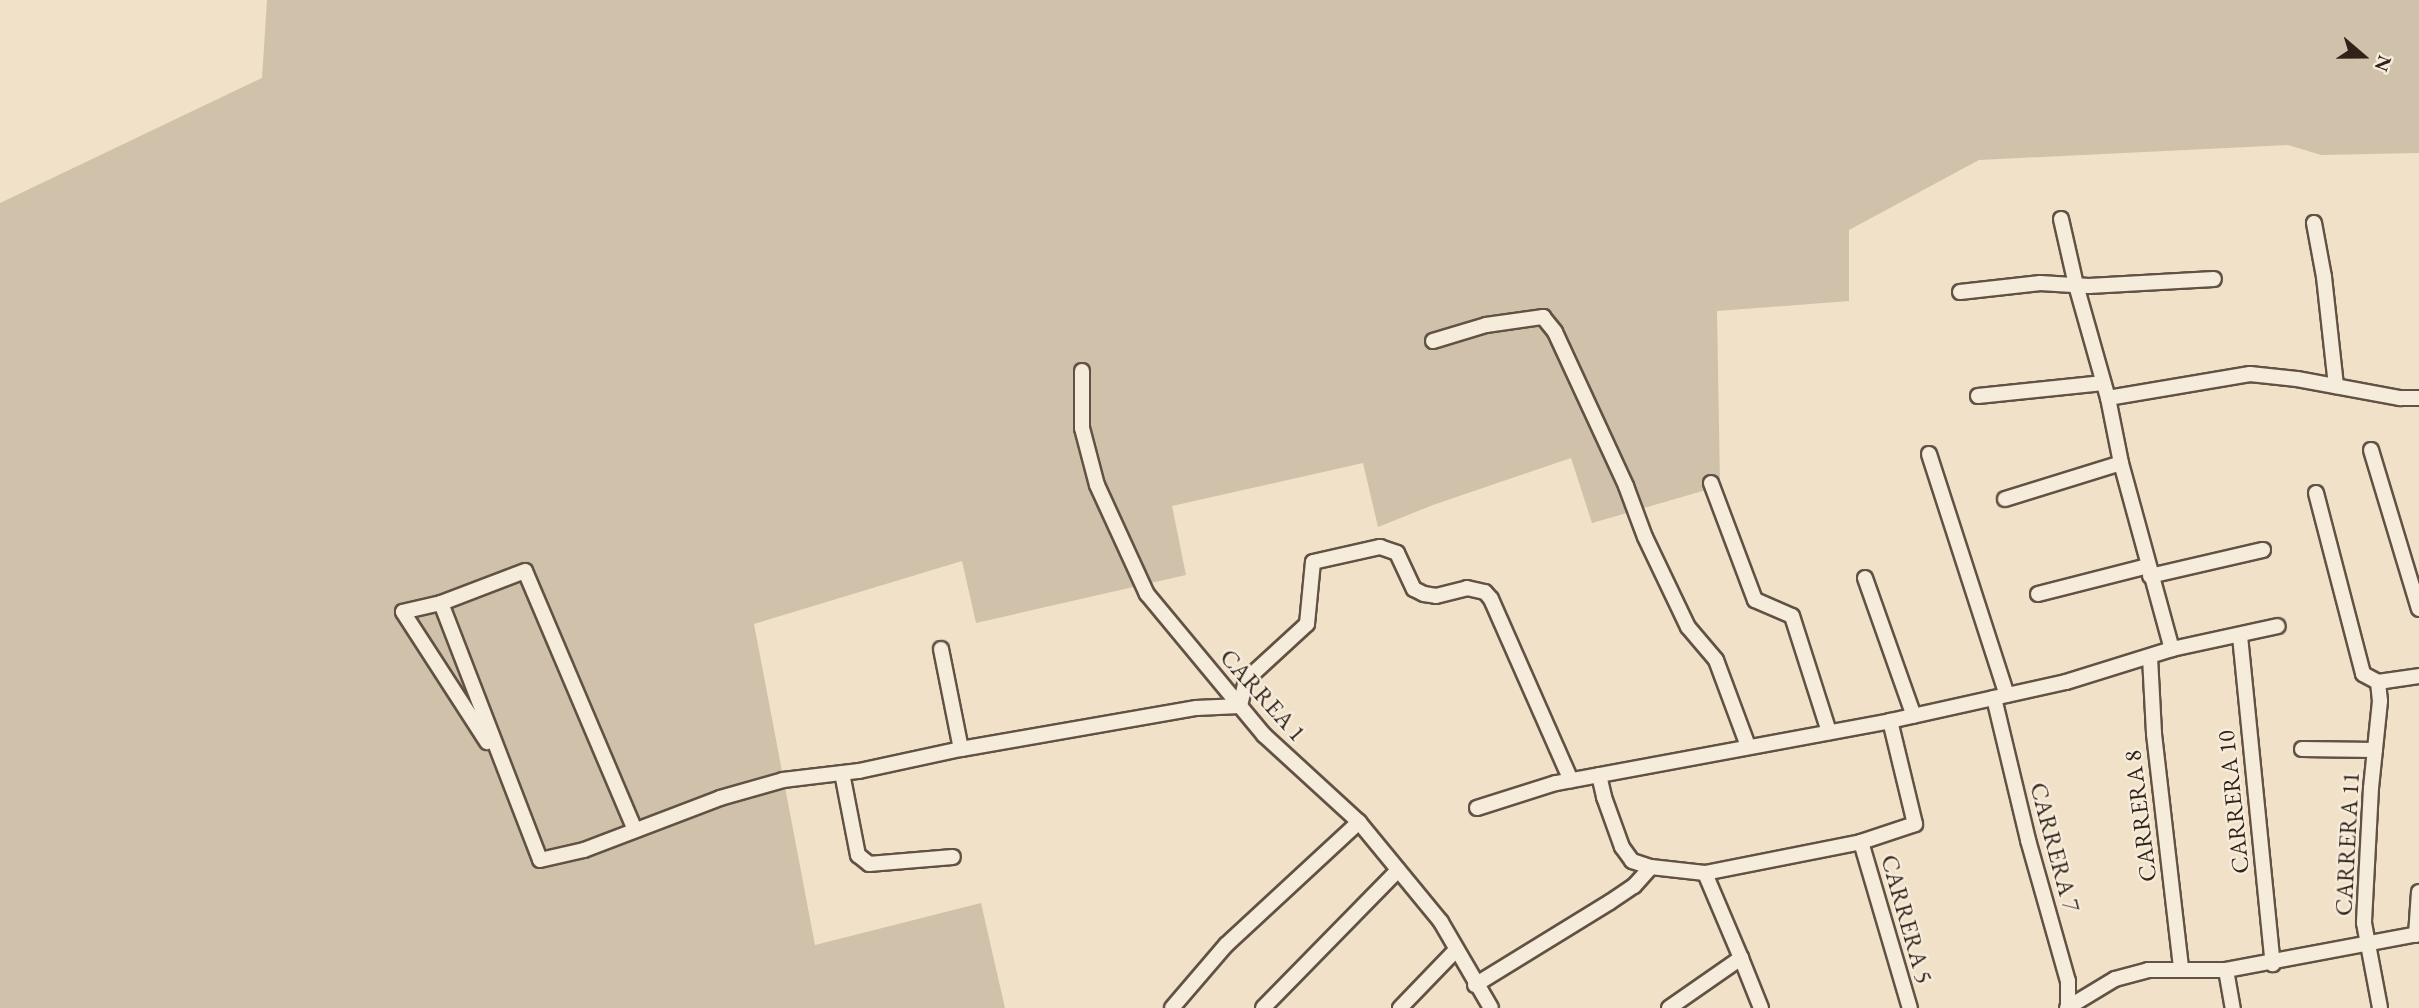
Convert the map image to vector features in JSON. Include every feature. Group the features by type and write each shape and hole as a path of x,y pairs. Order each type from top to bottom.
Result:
{"street":[{"path":"2062,219 2076,285 2108,398 2121,463 2172,649"},
{"path":"2314,223 2324,277 2336,386"},
{"path":"1960,292 2040,283 2076,285 2214,279"},
{"path":"1433,341 1486,325 1543,317 1549,324 1688,627 1716,660 1748,746"},
{"name":"CARREA 1","path":"1082,371 1082,428 1097,485 1147,594 1264,735 1359,821 1441,922 1475,985 1491,1008"},
{"path":"2108,398 2250,374 2419,399"},
{"path":"1978,396 2103,383"},
{"path":"2371,450 2419,609"},
{"name":"CARRERA 7","path":"1928,454 2000,696 2028,840 2067,981 2068,1008"},
{"path":"2005,499 2121,463"},
{"path":"1711,483 1755,600 1792,616 1829,732"},
{"path":"2316,493 2363,674 2378,682 2419,676"},
{"path":"441,603 540,860 584,850 720,798 783,780 842,773 961,749 1196,708 1240,706 1246,680 1307,624 1313,562 1380,547 1397,553 1414,589 1424,594 1436,596 1467,589 1485,592 1491,599 1571,780"},
{"path":"2038,594 2263,550"},
{"path":"502,765 403,612 441,603 525,571 635,830"},
{"path":"1865,578 1914,716"},
{"path":"1477,808 1571,780 1914,716 2000,696 2172,649 2278,626"},
{"name":"CARRERA 10","path":"2240,636 2273,964"},
{"path":"941,649 961,749"},
{"name":"CARRERA 8","path":"2150,657 2154,734 2181,969"},
{"name":"CARRERA 11","path":"2378,682 2364,923 2370,943 2379,1008"},
{"path":"1599,775 1622,847 1632,861 1651,867 1705,873 1861,842 1915,824 1890,721"},
{"path":"2302,749 2375,750"},
{"path":"842,773 858,855 869,864 953,857"},
{"path":"1172,1008 1226,945 1359,821"},
{"name":"CARRERA 5","path":"1861,842 1910,1008"},
{"path":"1475,985 1634,886 1651,867"},
{"path":"1263,1008 1398,870"},
{"path":"1705,873 1761,1008"},
{"path":"2068,1008 2115,979 2148,970 2226,970 2273,964 2417,935 2419,892"},
{"path":"1400,1008 1456,950"},
{"path":"1669,1008 1741,958"},
{"path":"2226,970 2232,1008"}],"shaded area":[{"path":"267,0 2419,0 2419,153 2321,155 2288,145 1979,160 1849,230 1849,301 1717,311 1720,486 1592,523 1571,458 1433,505 1378,527 1363,463 1172,506 1186,575 976,623 962,561 754,624 815,945 981,903 1005,1008 0,1008 0,203 262,78"}]}
